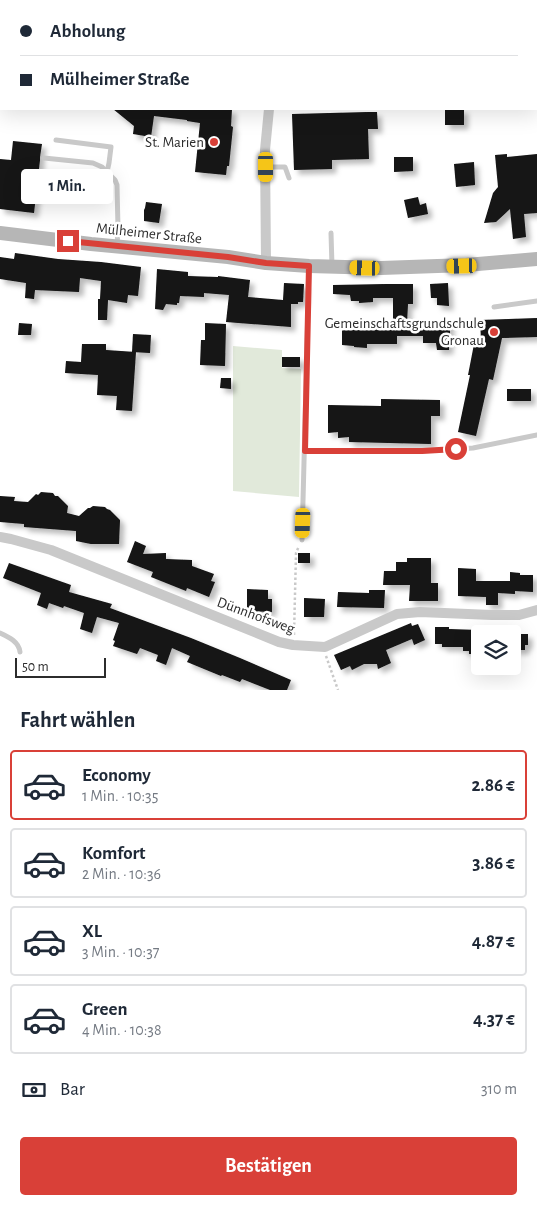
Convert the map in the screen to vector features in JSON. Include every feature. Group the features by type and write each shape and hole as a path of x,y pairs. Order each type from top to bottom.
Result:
{"main road":[{"name":"Mülheimer Straße","path":"0,233 117,247 228,257 266,263 309,266 381,268 466,266 537,259"}],"street":[{"path":"266,263 265,150 270,110"},
{"name":"Dünnhofsweg","path":"0,537 51,550 279,642 293,645 324,647 397,614 420,612 501,615 537,610"}],"lane":[{"path":"56,140 111,147 106,172"},
{"path":"44,158 93,163 102,168 115,180 117,184 117,247"},
{"path":"266,167 285,167 289,178"},
{"path":"331,233 332,266"},
{"path":"302,540 309,266"},
{"path":"494,307 537,301"},
{"path":"305,451 422,451 473,448 537,435"},
{"path":"0,633 12,638 20,652"}],"path":[{"path":"293,645 296,553 302,540"},
{"path":"324,647 326,658 338,690"}],"green space":[{"path":"233,346 282,350 282,368 301,369 299,497 233,491"}],"building":[{"name":"St. Marien","path":"114,110 232,110 231,126 233,127 229,166 227,166 226,175 195,172 200,123 154,116 151,137 133,134 134,126"},
{"path":"445,110 464,110 464,125 445,125"},
{"path":"377,112 378,129 368,129 369,159 332,160 332,169 294,170 292,114"},
{"path":"13,141 42,144 34,213 0,209 0,159 11,160"},
{"path":"507,154 507,157 537,154 537,213 524,214 526,237 513,239 510,209 496,222 484,223 493,193 498,187 495,155"},
{"path":"394,157 413,157 413,171 394,172"},
{"path":"474,162 475,185 456,187 454,164"},
{"path":"418,197 420,205 426,203 428,214 408,218 404,200"},
{"path":"146,202 162,204 159,223 144,221"},
{"path":"15,253 141,267 138,296 128,295 127,303 108,300 107,320 98,320 98,299 100,299 101,281 80,278 79,292 35,290 34,299 25,298 26,283 0,279 0,257 14,259"},
{"path":"157,269 188,272 188,276 218,276 250,280 248,297 283,300 284,283 304,284 303,302 291,304 291,327 226,322 229,295 204,293 204,297 180,296 177,305 166,304 163,310 155,309"},
{"path":"448,283 449,306 437,305 437,298 431,298 430,284"},
{"path":"413,284 413,304 408,304 407,323 450,321 449,350 437,350 436,343 423,343 423,336 397,336 397,344 367,344 367,348 342,345 342,327 382,328 382,320 393,320 393,298 373,298 373,302 359,303 359,301 351,301 350,295 333,294 333,285"},
{"path":"537,318 537,337 502,338 493,380 489,379 476,436 458,432 470,375 468,375 475,339 481,340 480,320"},
{"path":"19,323 32,324 31,335 18,335"},
{"path":"205,323 226,324 225,366 200,365 201,340 205,340"},
{"path":"133,334 151,335 150,353 132,352"},
{"path":"82,344 106,344 106,350 136,352 132,411 116,410 117,396 97,395 98,375 65,373 66,361 81,362"},
{"path":"282,357 300,357 300,367 282,367"},
{"path":"221,378 231,378 231,389 220,388"},
{"path":"507,389 531,389 531,401 507,401"},
{"path":"381,399 440,400 440,416 431,416 431,444 349,442 349,437 338,438 338,432 328,433 328,405 381,406"},
{"path":"41,492 53,493 55,496 58,496 68,506 67,513 79,516 93,506 105,507 110,510 120,520 119,544 91,544 76,541 76,531 24,527 24,524 0,522 0,496 15,497 14,501 28,502"},
{"path":"135,541 146,546 143,554 166,553 166,559 192,560 192,566 214,574 211,581 215,582 209,597 187,588 186,591 151,577 153,572 127,562"},
{"path":"298,553 310,553 310,563 298,563"},
{"path":"407,558 431,558 431,583 438,583 438,601 409,601 410,585 383,585 384,571 396,571 396,562 407,562"},
{"path":"9,563 71,585 69,592 112,604 110,608 191,638 291,680 287,690 270,690 242,679 240,682 221,676 187,662 190,656 172,648 166,665 156,661 158,655 140,648 137,654 113,646 115,641 113,640 119,623 97,617 92,633 80,629 84,613 49,603 47,609 37,605 41,593 3,578"},
{"path":"458,568 476,569 476,581 510,581 510,572 520,573 520,575 533,575 533,592 515,591 515,594 498,593 498,605 486,605 486,597 458,596"},
{"path":"247,589 268,590 268,599 272,599 272,612 247,611"},
{"path":"369,590 385,590 384,608 337,607 338,592 369,593"},
{"path":"304,598 325,599 324,617 304,617"},
{"path":"411,623 412,626 418,624 425,640 414,645 412,639 386,650 391,663 378,669 377,664 364,664 352,670 350,666 341,670 334,655"},
{"path":"435,627 471,630 471,654 469,654 469,651 463,651 463,647 442,647 442,644 435,644"},
{"path":"521,634 528,634 528,645 525,645 525,650 521,650"}],"place":[{"name":"St. Marien","path":"214,142"},
{"name":"Gemeinschaftsgrundschule Gronau","path":"494,332"}],"route":[{"path":"68,241 309,266 305,451 422,451 456,449"}]}
